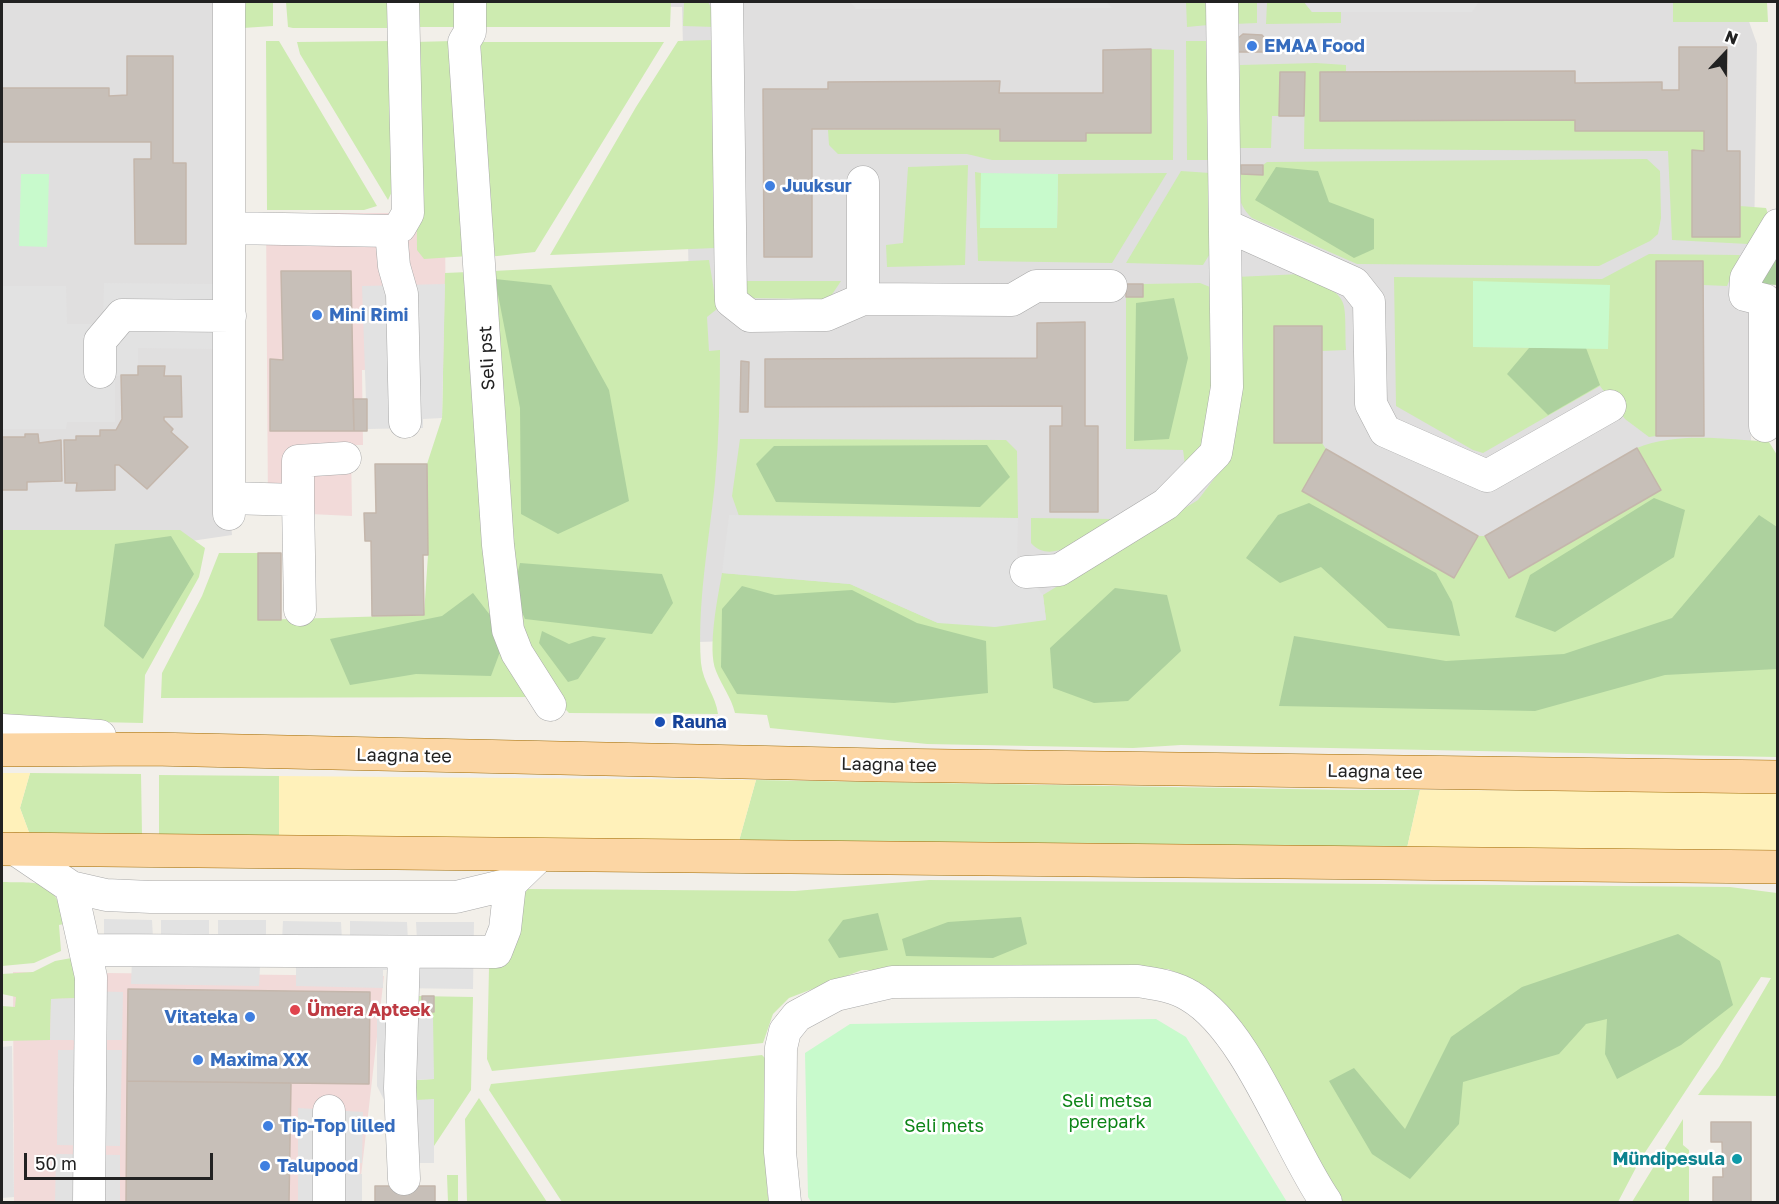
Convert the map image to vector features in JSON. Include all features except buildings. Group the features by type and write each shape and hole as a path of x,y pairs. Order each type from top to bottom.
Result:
{"main road":[{"name":"Laagna tee","path":"2,750 151,749 879,765 1778,777"},
{"path":"8,849 1778,867"}],"street":[{"path":"229,2 229,506 298,501"},
{"path":"230,228 391,231 400,227 408,213 403,2"},
{"name":"Seli pst","path":"470,2 470,32 464,42 498,545 508,630 517,653 550,705"},
{"path":"727,2 731,301 750,316 826,315 863,299 1012,300 1036,286 1111,286"},
{"path":"1026,572 1059,570 1166,504 1216,453 1227,387 1222,2"},
{"path":"863,182 863,299"},
{"path":"1225,225 1354,283 1369,302 1371,404 1385,431 1487,476 1610,406"},
{"path":"1765,426 1765,300 1745,295 1746,278 1778,225"},
{"path":"391,231 394,266 402,294 405,422"},
{"path":"100,372 100,341 122,315 230,316"},
{"path":"300,610 298,460 345,458"},
{"path":"2,730 94,735 151,749"},
{"path":"8,849 71,887 106,895 151,897 392,899 456,897 510,884 540,855"},
{"path":"85,950 496,952 505,929 510,884"},
{"path":"71,887 90,976 89,1203"},
{"path":"404,953 400,1088 404,1179"},
{"path":"785,1203 780,1162 781,1047 785,1031 797,1016 806,1010 836,995 892,982 1138,981 1166,985 1191,996 1218,1017 1245,1058 1326,1203"},
{"path":"329,1111 329,1203"}],"shaded area":[{"path":"2,2 234,2 229,498 232,535 2,569"},
{"path":"305,2 1742,2 1757,44 1750,510 1393,620 698,642 682,7"},
{"path":"850,2 1106,2 1113,8 856,9"},
{"path":"1304,2 1479,2 1472,12 1312,12"},
{"path":"266,213 445,213 446,369 362,370 363,445 351,445 352,516 268,512"},
{"path":"104,283 214,284 213,349 138,348 138,375 115,376 115,422 67,422 66,429 2,429 2,286 66,286 67,324 103,324"},
{"path":"445,284 442,418 423,419 423,428 367,429 362,286"},
{"path":"729,515 1018,518 1017,560 1043,595 1046,620 995,627 938,623 850,584 722,573"},
{"path":"104,919 152,920 153,938 161,938 161,920 209,920 209,938 218,939 218,920 266,920 266,940 282,941 283,921 341,922 342,940 350,940 350,921 407,922 408,941 417,941 416,922 474,922 473,989 394,988 394,970 383,970 383,988 296,986 296,967 260,966 259,986 131,984 132,959 104,938"},
{"path":"13,972 384,976 358,1202 14,1202"},
{"path":"82,991 123,992 122,1040 106,1040 104,1047 106,1050 122,1050 120,1146 57,1145 58,1050 73,1050 76,1043 73,1040 50,1040 51,999 80,998"},
{"path":"377,1017 433,1017 434,1079 415,1080 416,1100 434,1099 434,1163 389,1163 388,1108 377,1086"},
{"path":"12,1046 14,1197 2,1198 2,1047"},
{"path":"298,1108 363,1112 362,1163 343,1165 343,1171 346,1173 362,1174 362,1202 298,1202"},
{"path":"56,1154 120,1155 120,1202 55,1202"}],"green space":[{"path":"246,2 273,2 273,26 243,28"},
{"path":"286,2 389,2 392,28 288,27"},
{"path":"418,2 463,2 463,27 415,27"},
{"path":"476,2 671,2 670,27 477,27"},
{"path":"684,2 708,2 713,11 714,27 683,26"},
{"path":"1186,2 1205,2 1208,25 1187,27"},
{"path":"1238,2 1257,2 1257,23 1234,24"},
{"path":"1267,2 1304,2 1312,12 1341,12 1341,23 1266,24"},
{"path":"1673,2 1767,2 1768,22 1673,22"},
{"path":"713,40 715,248 550,255 636,107 678,41"},
{"path":"266,41 279,41 377,206 364,210 267,210"},
{"path":"393,41 396,183 388,200 300,54 297,42"},
{"path":"453,41 469,256 424,259 417,250 415,42"},
{"path":"1186,41 1209,41 1209,160 1187,160"},
{"path":"473,42 664,42 535,252 488,257"},
{"path":"1151,49 1174,50 1173,160 992,160 967,154 838,154 829,145 828,130 1000,129 1000,141 1086,141 1086,133 1150,133"},
{"path":"1316,63 1346,65 1346,72 1320,121 1575,120 1576,131 1704,131 1704,151 1692,151 1692,237 1740,237 1740,206 1766,208 1768,214 1748,244 1672,240 1668,151 1304,149 1305,72 1280,72 1279,116 1272,116 1271,148 1239,148 1240,65"},
{"path":"1647,159 1660,171 1661,218 1658,234 1650,241 1599,266 1357,264 1252,218 1240,200 1238,187 1239,165 1241,165 1241,174 1262,175 1263,165 1267,162"},
{"path":"968,165 965,265 887,267 886,245 903,243 908,167"},
{"path":"1276,167 1318,171 1329,202 1374,219 1374,249 1354,258 1255,200"},
{"path":"1181,171 1210,173 1211,252 1203,265 1126,263"},
{"path":"975,172 981,173 981,228 1057,228 1058,174 1167,173 1112,263 978,261"},
{"path":"981,173 1058,174 1057,228 980,228"},
{"path":"21,174 49,174 47,247 19,246"},
{"path":"1777,253 1777,285 1760,284"},
{"path":"1649,254 1740,255 1727,286 1703,285 1703,261 1656,261 1656,436 1649,437 1625,419 1600,386 1483,453 1473,450 1396,406 1394,277 1602,279","holes":["1473,281 1608,348 1473,347"]},
{"path":"709,260 717,309 707,317 709,351 720,350 719,400 715,482 702,595 700,640 702,670 718,714 569,713 551,694 520,652 493,271"},
{"path":"468,272 492,579 539,697 161,698 162,673 202,596 219,553 258,553 258,620 424,615 428,555 427,464 442,418 445,273"},
{"path":"1301,274 1337,294 1342,300 1346,350 1322,351 1321,326 1274,326 1275,443 1322,443 1326,449 1302,491 1454,578 1478,536 1485,536 1510,578 1660,490 1637,448 1652,443 1685,438 1769,442 1777,455 1776,757 1181,745 1133,748 927,744 770,728 767,715 735,713 716,671 714,661 714,622 722,573 850,584 938,623 1046,619 1043,595 1198,500 1220,471 1236,277"},
{"path":"495,279 551,285 609,390 629,501 558,534 521,514 520,408"},
{"path":"744,281 841,281 829,299 745,298"},
{"path":"1473,281 1610,285 1608,349 1473,347"},
{"path":"1200,283 1210,287 1212,416 1208,434 1186,472 1183,450 1126,449 1126,297 1143,297 1143,284"},
{"path":"1174,298 1188,358 1169,439 1134,441 1136,303"},
{"path":"1529,348 1586,348 1600,385 1548,415 1507,374"},
{"path":"740,439 1006,440 1017,451 1018,518 739,516 732,496"},
{"path":"987,445 1010,477 980,507 776,502 756,464 774,446"},
{"path":"1654,498 1685,510 1674,557 1555,632 1515,617 1530,575"},
{"path":"1309,503 1436,573 1452,602 1460,636 1388,628 1321,567 1280,583 1246,558 1278,515"},
{"path":"1759,515 1777,527 1777,669 1665,675 1535,711 1279,706 1294,636 1446,661 1564,654 1672,618"},
{"path":"1031,518 1113,519 1072,545 1050,552 1040,550 1031,543"},
{"path":"2,530 180,530 205,548 199,577 145,675 143,723 2,720"},
{"path":"171,536 194,574 143,659 104,626 115,544"},
{"path":"520,563 662,574 673,603 652,634 525,619 513,593"},
{"path":"742,586 775,595 852,590 917,623 986,641 988,693 894,703 737,694 721,667 722,609"},
{"path":"1115,588 1167,595 1181,651 1128,701 1094,703 1053,688 1050,648"},
{"path":"473,593 506,636 491,676 416,674 350,685 330,639 442,616"},
{"path":"542,631 569,644 593,636 606,638 578,679 568,682 539,643"},
{"path":"30,773 141,774 142,835 30,835 20,808"},
{"path":"159,775 279,776 279,837 159,836"},
{"path":"756,780 1420,790 1407,848 739,841"},
{"path":"929,880 1730,887 1777,893 1777,1096 1698,1095 1719,1067 1771,978 1761,977 1640,1160 1618,1202 1343,1202 1234,1017 1205,986 1168,969 862,970 789,998 773,1014 763,1043 492,1071 487,1059 489,968 509,961 516,940 518,902 528,889 795,891"},
{"path":"2,882 29,882 45,886 51,891 68,923 59,925 61,951 34,963 2,966"},
{"path":"878,913 888,950 839,958 828,940 843,920"},
{"path":"1021,917 1027,944 993,958 906,956 902,939 948,922"},
{"path":"1678,934 1720,961 1733,1005 1681,1045 1617,1079 1605,1054 1607,1019 1586,1024 1559,1054 1463,1082 1459,1124 1410,1179 1372,1154 1329,1081 1354,1068 1405,1129 1451,1037 1522,987"},
{"path":"77,957 80,998 51,999 50,1040 2,1041 2,1006 15,1007 16,997 2,994 2,974 33,972 55,961"},
{"path":"416,996 473,997 471,1090 434,1146 434,1100 415,1100 415,1080 433,1079 432,1017 416,1017"},
{"name":"Seli metsa perepark","path":"1156,1019 1186,1037 1287,1202 811,1202 808,1197 805,1053 850,1024"},
{"path":"762,1055 766,1059 767,1192 770,1202 562,1202 489,1090 491,1084"},
{"path":"479,1098 547,1202 467,1202 465,1119"},
{"path":"1683,1119 1683,1145 1689,1150 1689,1202 1632,1202"},
{"path":"447,1175 458,1175 458,1202 448,1202"}],"sand":[{"path":"2,773 30,773 20,808 30,835 2,834"},
{"path":"279,776 756,780 739,841 279,837"},
{"path":"1420,790 1777,792 1777,850 1407,848"}],"place":[{"name":"EMAA Food","path":"1252,46"},
{"name":"Juuksur","path":"770,186"},
{"name":"Mini Rimi","path":"317,315"},
{"name":"Rauna","path":"660,722"},
{"name":"Ümera Apteek","path":"295,1010"},
{"name":"Vitateka","path":"250,1017"},
{"name":"Maxima XX","path":"198,1060"},
{"name":"Tip-Top lilled","path":"268,1126"},
{"name":"Mündipesula","path":"1737,1159"},
{"name":"Talupood","path":"265,1166"}],"park label":[{"name":"Seli mets","path":"944,1126"}]}
